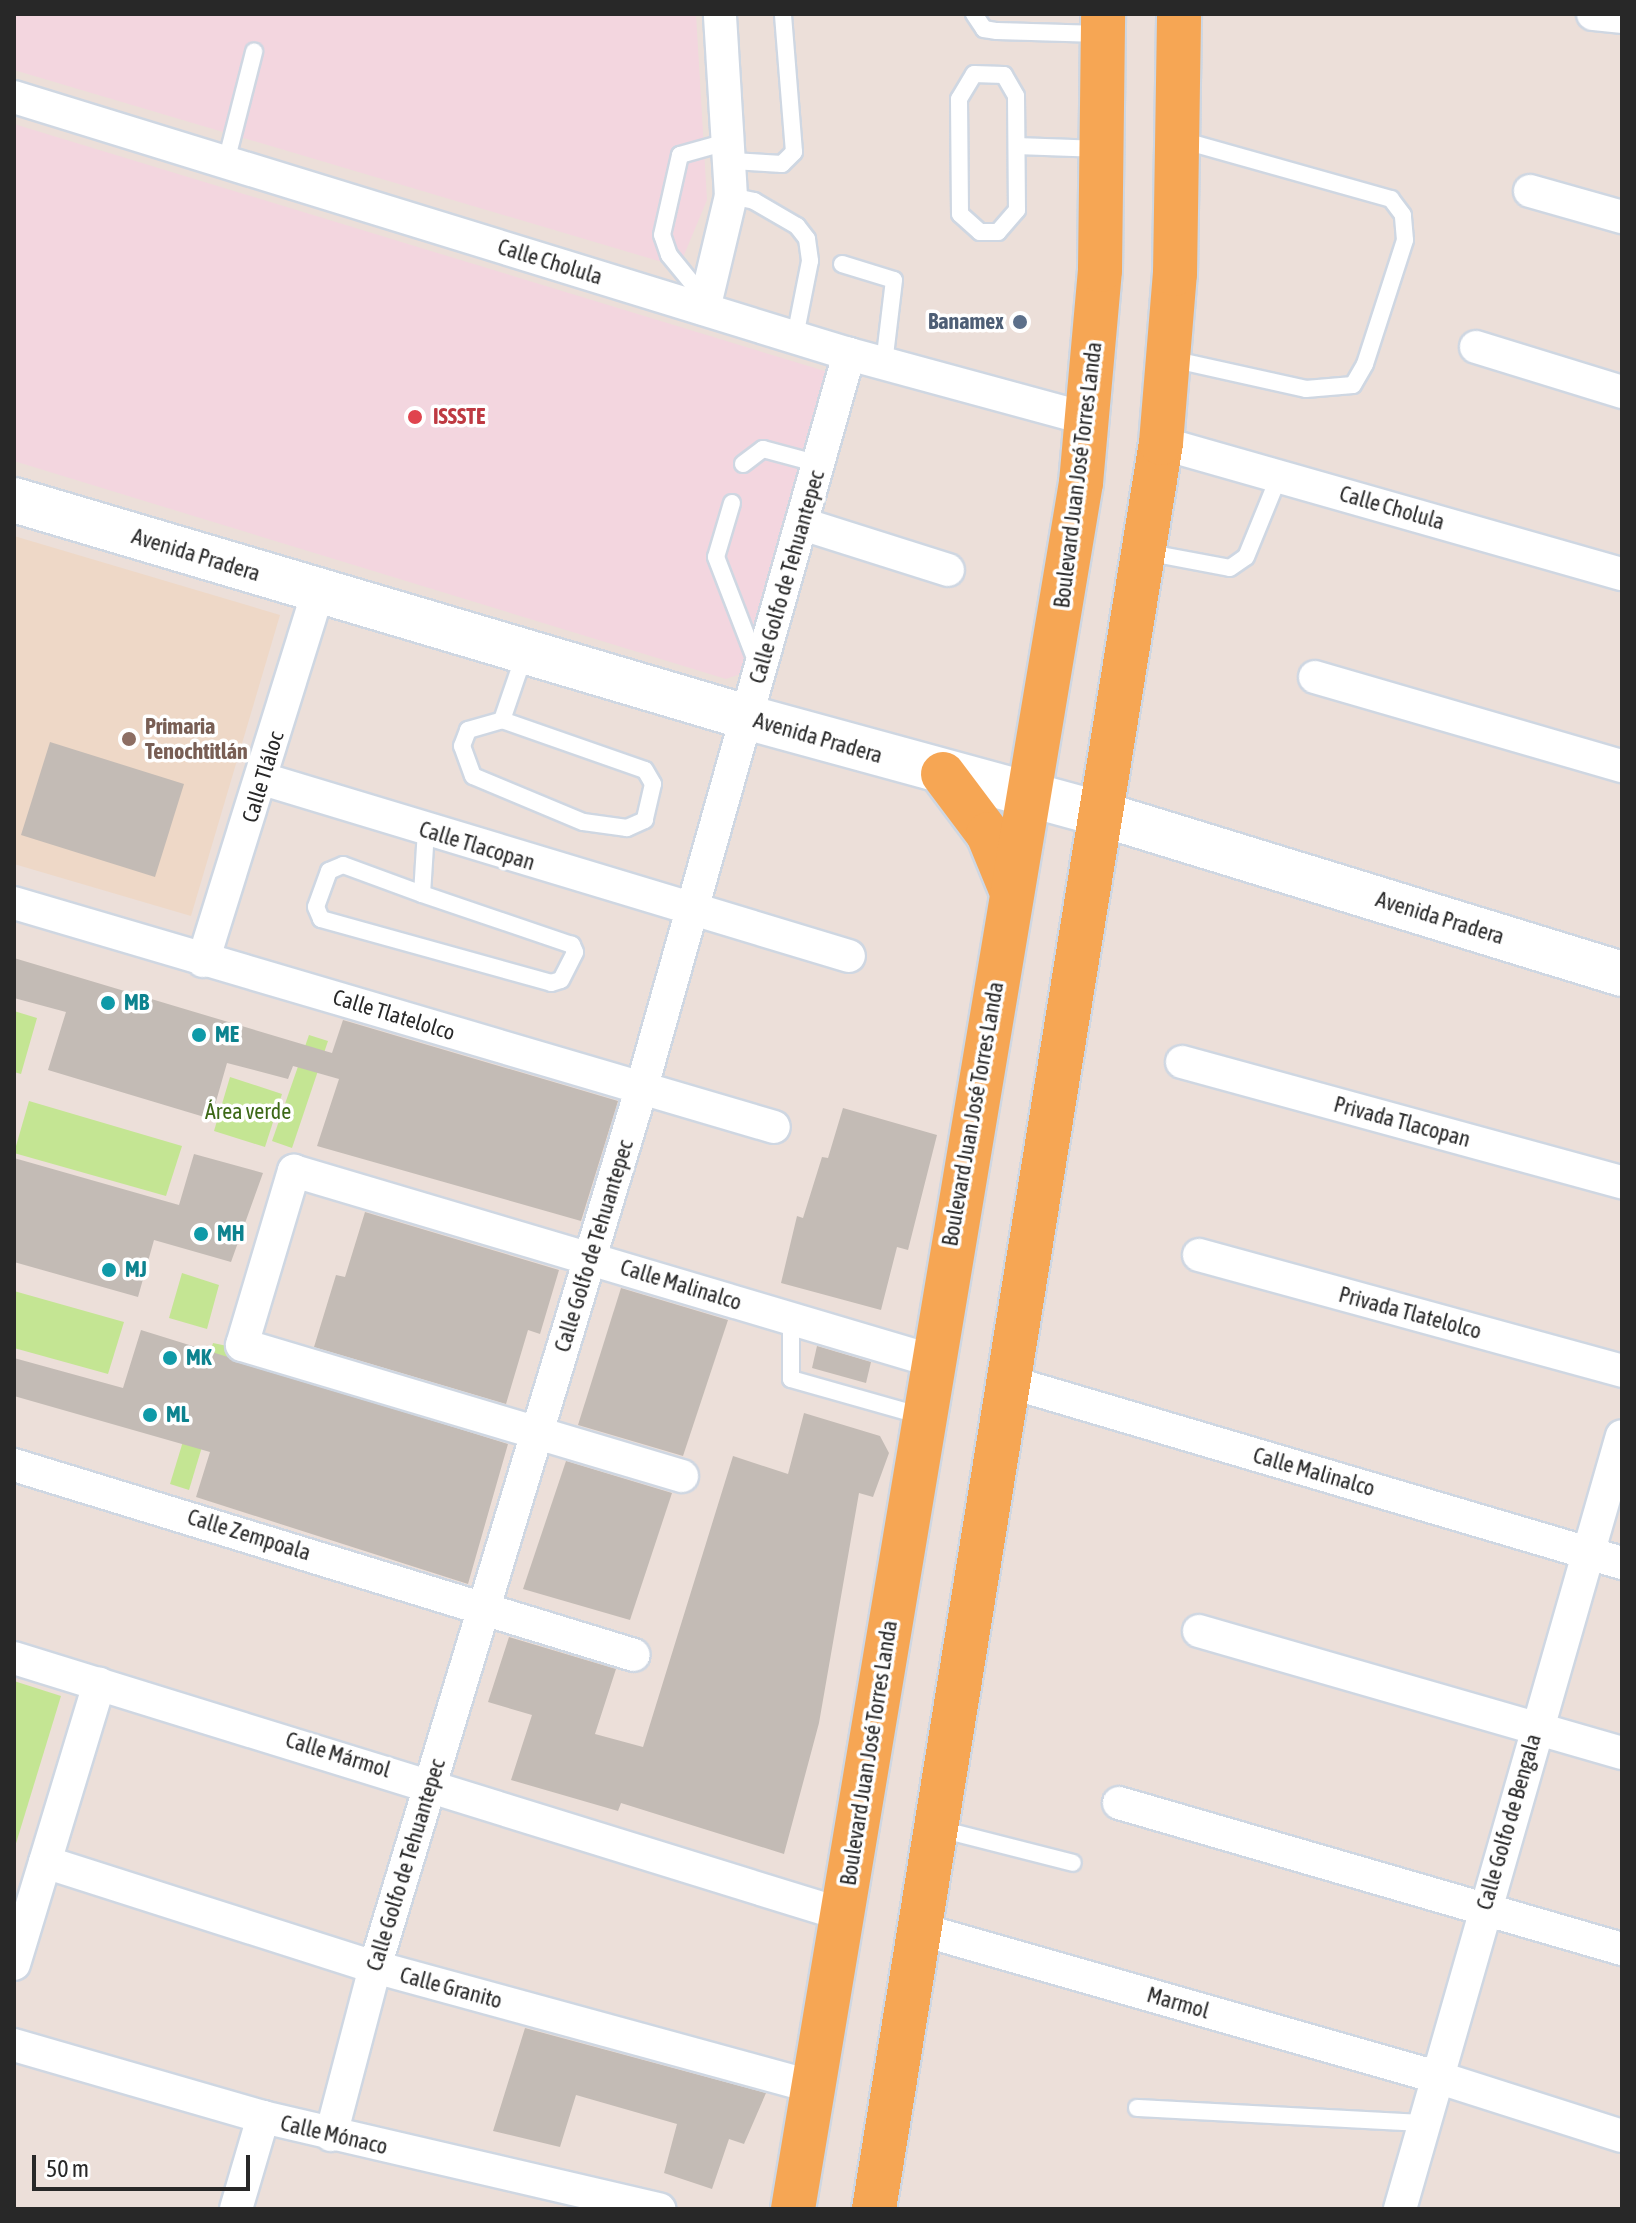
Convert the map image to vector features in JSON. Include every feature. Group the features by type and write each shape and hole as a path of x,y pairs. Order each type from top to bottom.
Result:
{"main road":[{"path":"874,2209 1098,813 1161,443 1169,358 1178,139 1179,14"},
{"name":"Boulevard Juan José Torres Landa","path":"793,2209 844,1915 930,1360 1089,419 1102,149 1104,24"},
{"path":"943,774 988,834 1011,890"}],"street":[{"path":"705,305 731,196 732,151 720,14"},
{"path":"1593,14 1622,17"},
{"name":"Calle Cholula","path":"14,97 705,305 849,354 1089,419"},
{"path":"1530,191 1622,217"},
{"path":"1476,347 1622,392"},
{"name":"Calle Golfo de Tehuantepec","path":"331,2135 375,1967 641,1090 849,354"},
{"name":"Calle Cholula","path":"1161,443 1622,574"},
{"name":"Avenida Pradera","path":"14,500 943,774 1098,813 1622,974"},
{"path":"803,524 948,570"},
{"name":"Calle Tláloc","path":"203,961 263,779 318,592"},
{"path":"1315,677 1622,766"},
{"name":"Calle Tlacopan","path":"263,779 690,912"},
{"name":"Calle Tlatelolco","path":"14,903 774,1127"},
{"path":"690,912 849,956"},
{"name":"Privada Tlacopan","path":"1182,1062 1622,1182"},
{"name":"Calle Malinalco","path":"537,1434 242,1345 294,1171 930,1360"},
{"name":"Privada Tlatelolco","path":"1199,1255 1622,1371"},
{"name":"Calle Malinalco","path":"1006,1381 1622,1563"},
{"path":"537,1434 682,1476"},
{"name":"Calle Golfo de Bengala","path":"1400,2209 1483,1907 1622,1436"},
{"name":"Calle Zempoala","path":"14,1465 634,1655"},
{"path":"1199,1631 1622,1753"},
{"name":"Calle Mármol","path":"14,1658 430,1783 844,1915"},
{"path":"14,1964 99,1684"},
{"path":"1119,1803 1622,1949"},
{"name":"Calle Granito","path":"45,1862 375,1967 814,2087"},
{"name":"Marmol","path":"919,1929 1437,2077 1622,2136"},
{"name":"Calle Mónaco","path":"14,2045 331,2135 659,2209"},
{"path":"236,2209 263,2117"}],"lane":[{"path":"705,305 669,255 662,235 680,155 732,151 782,164 794,152 783,14"},
{"path":"974,14 984,29 997,31 1104,24"},
{"path":"226,162 254,52"},
{"path":"974,74 1004,75 1013,84 1017,146 1017,210 998,232 980,232 960,214 958,190 959,99 974,74"},
{"path":"1169,358 1306,389 1353,385 1365,364 1405,240 1403,215 1391,199 1178,139"},
{"path":"1017,146 1102,149"},
{"path":"731,196 754,201 807,239 810,261 795,337"},
{"path":"842,264 894,280 884,364"},
{"path":"743,464 763,449 819,464"},
{"path":"1144,552 1230,568 1246,557 1279,476"},
{"path":"732,503 716,557 760,671"},
{"path":"502,720 525,653"},
{"path":"502,720 645,770 653,784 645,820 627,828 583,822 473,776 462,746 468,730 502,720"},
{"path":"422,894 426,830"},
{"path":"343,865 422,894 572,945 575,952 561,980 551,983 321,919 316,907 329,871 343,865"},
{"path":"791,1319 791,1379 922,1416"},
{"path":"935,1827 1073,1863"},
{"path":"1137,2108 1424,2123"}],"shaded area":[{"path":"14,14 696,14 707,200 679,267 14,70"},
{"name":"ISSSTE","path":"14,124 828,372 740,674 726,679 14,461"},
{"name":"Primaria Tenochtitlán","path":"14,536 280,615 191,916 14,864"}],"green space":[{"path":"14,1011 37,1018 21,1074 14,1072"},
{"name":"Área verde","path":"309,1035 328,1041 292,1148 272,1141"},
{"name":"Área verde","path":"230,1077 282,1094 265,1147 214,1131"},
{"name":"Área verde","path":"29,1101 182,1146 166,1196 14,1153"},
{"path":"182,1273 219,1285 207,1329 169,1318"},
{"path":"14,1291 124,1322 108,1374 14,1348"},
{"path":"213,1343 232,1347 189,1490 170,1484"},
{"path":"14,1681 61,1696 14,1850"}],"building":[{"path":"50,742 184,784 155,877 21,835"},
{"path":"14,958 332,1053 343,1020 618,1101 581,1221 317,1146 339,1079 293,1066 288,1079 227,1063 211,1119 48,1070 66,1012 14,998"},
{"path":"843,1108 937,1135 908,1250 897,1247 881,1310 781,1283 797,1216 803,1218 822,1157 828,1158"},
{"path":"194,1154 263,1173 231,1262 154,1240 138,1297 14,1262 14,1158 179,1205"},
{"path":"365,1212 559,1270 540,1334 528,1330 506,1404 314,1347 336,1275 345,1277"},
{"path":"621,1288 728,1320 683,1456 578,1425"},
{"path":"141,1330 508,1444 468,1584 196,1497 210,1452 14,1396 14,1358 123,1388"},
{"path":"817,1346 871,1362 866,1383 812,1368"},
{"path":"804,1413 880,1436 889,1453 873,1497 859,1493 819,1723 784,1854 621,1803 618,1811 511,1780 532,1715 488,1702 509,1637 616,1669 595,1734 643,1747 733,1456 788,1474"},
{"path":"566,1461 672,1493 630,1620 523,1589"},
{"path":"525,2028 766,2093 744,2144 729,2139 712,2189 664,2173 677,2124 576,2095 560,2147 493,2131"}],"place":[{"name":"Banamex","path":"1020,322"},
{"name":"ISSSTE","path":"415,417"},
{"name":"Primaria Tenochtitlán","path":"129,739"},
{"name":"MB","path":"108,1003"},
{"name":"ME","path":"199,1035"},
{"name":"MH","path":"201,1234"},
{"name":"MJ","path":"109,1270"},
{"name":"MK","path":"170,1358"},
{"name":"ML","path":"150,1415"}]}
